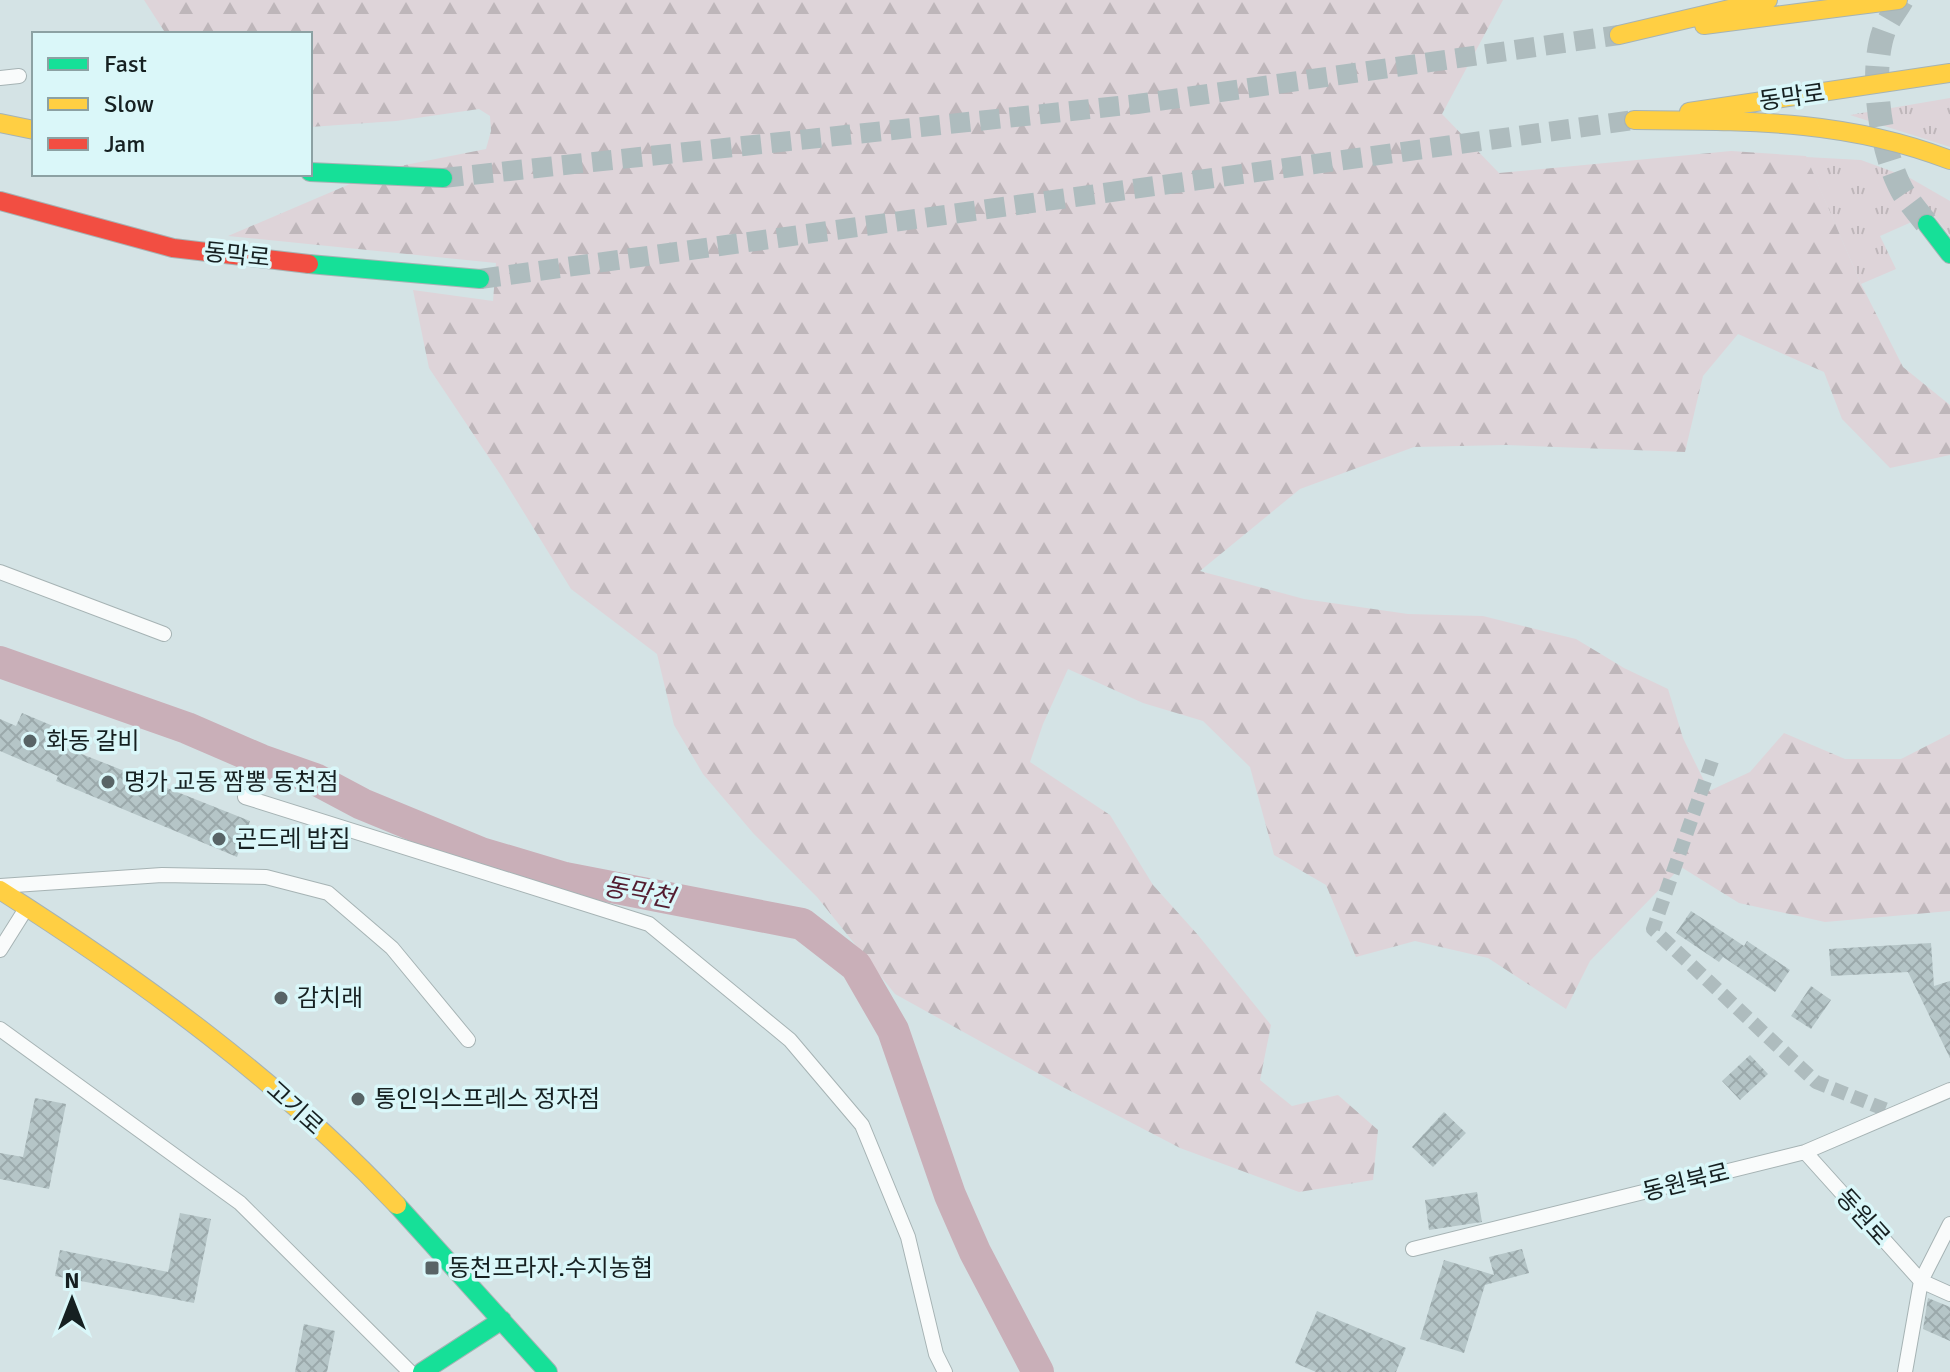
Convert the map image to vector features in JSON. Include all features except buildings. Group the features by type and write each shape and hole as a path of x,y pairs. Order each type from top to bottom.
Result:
{"main road":[{"path":"1768,0 1619,35 1898,0"},
{"name":"동막로","path":"1854,131 1763,121 1634,120 1950,73"},
{"path":"0,123 32,130"},
{"path":"1854,131 1900,140 1950,160"},
{"path":"1854,131 1904,150 1950,174"},
{"path":"312,172 443,178"},
{"name":"동막로","path":"0,201 173,248 244,258 480,279"},
{"path":"1927,224 1950,254"},
{"name":"고기로","path":"0,888 143,982 267,1083 376,1183 436,1245 548,1372"},
{"path":"422,1372 502,1320"}],"street":[{"path":"0,78 19,76"},
{"path":"0,572 164,634"},
{"path":"245,797 649,924 790,1040 862,1125 908,1237 936,1354 945,1372"},
{"path":"0,888 162,875 266,877 328,893 392,948 468,1040"},
{"path":"0,950 27,907"},
{"path":"0,1029 240,1203 410,1372"},
{"name":"동원북로","path":"1413,1249 1805,1152 1950,1090"},
{"name":"동원로","path":"1805,1152 1921,1281 1950,1294"},
{"path":"1905,1372 1921,1281 1950,1224"}],"green space":[{"path":"144,0 1503,0 1442,114 1499,173 1731,151 1806,156 1861,284 1903,367 1950,405 1950,455 1890,468 1842,419 1824,372 1738,334 1703,376 1685,452 1506,445 1414,447 1300,489 1200,571 1304,599 1408,614 1483,616 1576,639 1624,668 1668,689 1683,738 1709,791 1750,772 1784,733 1845,759 1901,759 1950,734 1950,911 1825,922 1739,903 1681,867 1590,961 1566,1009 1488,958 1415,941 1356,957 1326,885 1274,855 1250,767 1203,721 1143,703 1068,669 1030,762 1110,815 1153,885 1271,1025 1260,1080 1292,1106 1338,1095 1378,1130 1373,1180 1299,1192 1180,1148 895,994 817,897 753,833 703,774 674,725 657,654 571,589 502,477 429,368 413,290 493,301 496,263 228,236 385,169 486,149 491,131 490,116 479,109 396,121 312,127 312,32 165,32"},
{"path":"1950,98 1950,147 1850,115"},
{"path":"1806,157 1861,160 1910,178 1950,201 1950,236 1932,213 1880,236 1896,269 1861,284"}],"waterway":[{"name":"동막천","path":"0,662 187,728 315,779 362,804 481,853 565,878 802,924 856,966 893,1030 950,1195 975,1252 1038,1372"}],"tunnel":[{"path":"1902,0 1880,43 1879,111 1896,178 1927,224"},
{"path":"443,178 1137,104 1619,35"},
{"path":"480,279 1634,120"},
{"path":"1712,761 1653,929 1816,1082 1897,1114"}],"traffic: fast":[{"path":"312,172 443,178"},
{"path":"1927,224 1950,254"},
{"path":"309,264 480,279"},
{"path":"397,1205 548,1372"},
{"path":"422,1372 502,1320"}],"traffic: slow":[{"path":"1619,35 1768,0"},
{"path":"1704,25 1898,0"},
{"path":"1689,112 1950,73"},
{"path":"1634,120 1794,125 1872,137 1950,160"},
{"path":"0,123 32,130"},
{"path":"0,890 106,960 208,1035 306,1116 397,1205"}],"traffic: jam":[{"path":"0,201 173,248 309,264"}],"place":[{"name":"화동 갈비","path":"30,741"},
{"name":"명가 교동 짬뽕 동천점","path":"108,782"},
{"name":"곤드레 밥집","path":"219,839"},
{"name":"감치래","path":"281,998"},
{"name":"통인익스프레스 정자점","path":"358,1099"},
{"name":"동천프라자.수지농협","path":"432,1268"}]}
